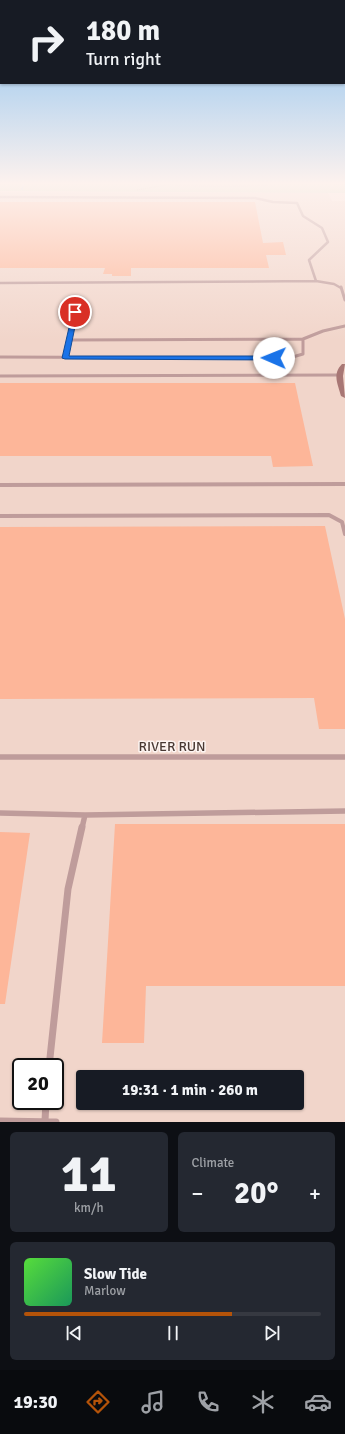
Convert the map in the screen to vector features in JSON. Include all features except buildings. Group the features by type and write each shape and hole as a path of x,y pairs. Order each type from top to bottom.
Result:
{"street":[{"path":"345,366 340,369 338,375 345,396"}],"lane":[{"path":"316,281 309,260 328,242 325,235"},
{"path":"0,283 316,281 342,287 345,300"},
{"path":"65,358 78,299"},
{"path":"69,340 303,339 323,331 345,326"},
{"path":"0,358 289,358 303,354 303,339"},
{"path":"0,376 338,375"},
{"path":"0,485 345,484"},
{"path":"0,516 329,515 342,522 345,534"},
{"name":"RIVER RUN","path":"0,757 345,757"},
{"path":"0,813 85,815 345,810"},
{"path":"50,1058 68,888 85,815"},
{"path":"45,1121 46,1110"},
{"path":"0,1121 56,1122"}],"shaded area":[{"path":"0,235 345,235 345,1122 0,1122"}],"route":[{"path":"75,312 65,358 274,358"}]}
